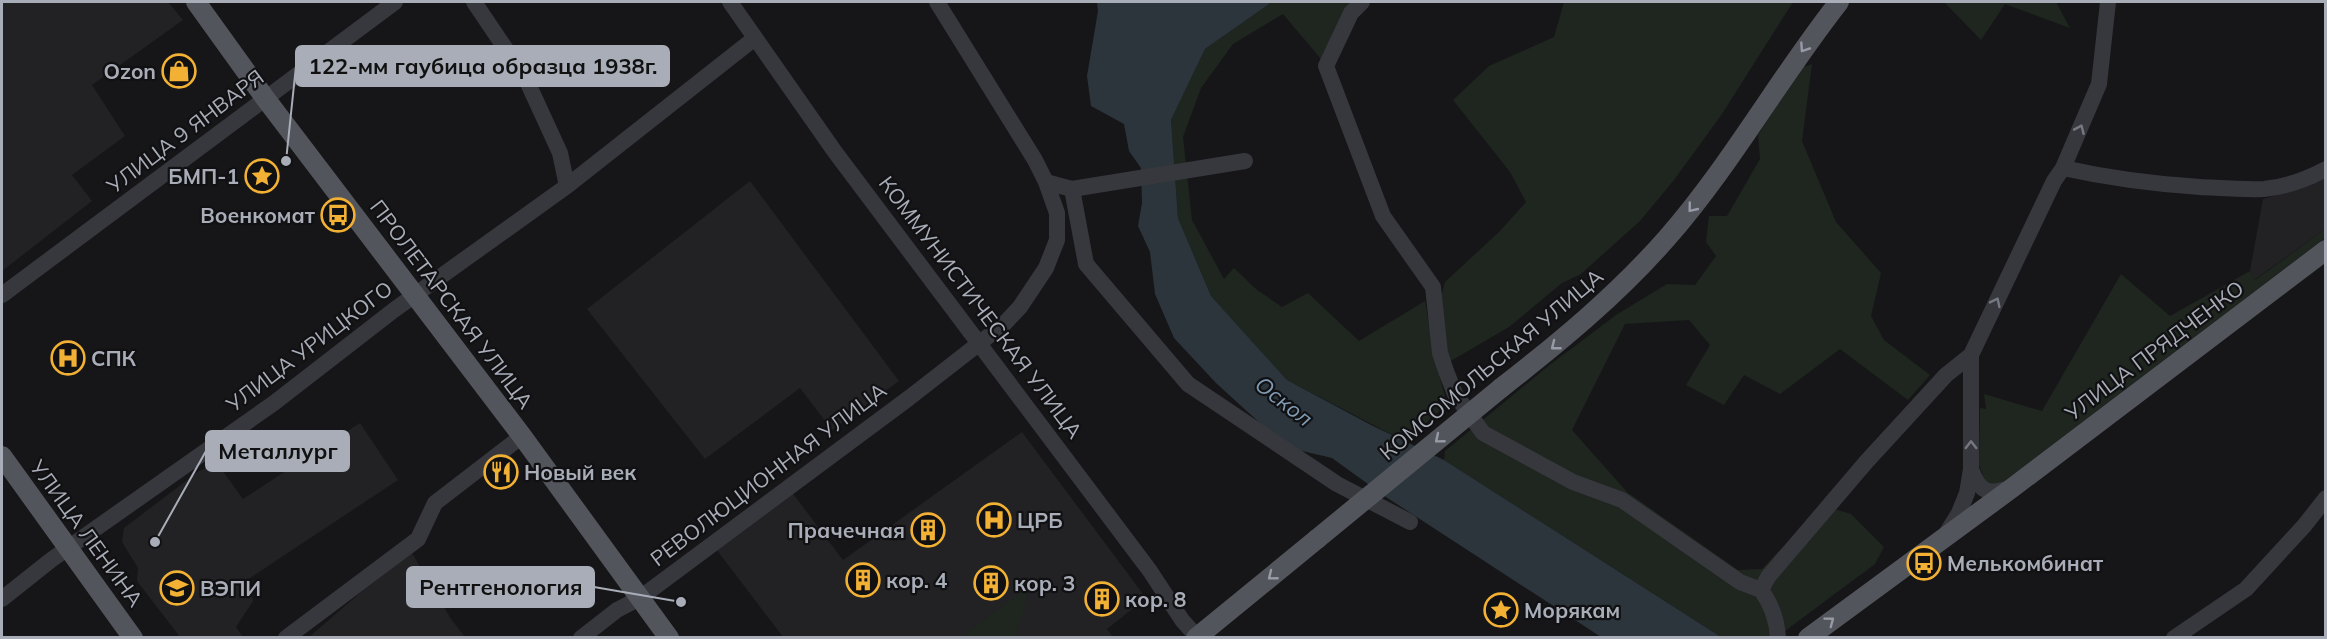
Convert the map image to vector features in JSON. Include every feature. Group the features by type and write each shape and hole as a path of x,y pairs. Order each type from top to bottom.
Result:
{"main road":[{"name":"ПРОЛЕТАРСКАЯ УЛИЦА","path":"196,2 265,98 522,436 669,638"},
{"name":"КОМСОМОЛЬСКАЯ УЛИЦА","path":"1197,637 1570,334 1625,283 1667,238 1707,188 1815,32 1839,2"},
{"name":"УЛИЦА ПРЯДЧЕНКО","path":"1808,638 2012,488 2325,250"},
{"name":"УЛИЦА ЛЕНИНА","path":"2,456 133,638"}],"street":[{"name":"УЛИЦА 9 ЯНВАРЯ","path":"2,295 395,2"},
{"path":"474,2 526,79 560,153 567,186"},
{"name":"КОММУНИСТИЧЕСКАЯ УЛИЦА","path":"730,2 835,152 980,343 1150,571 1182,620 1197,637"},
{"name":"РЕВОЛЮЦИОННАЯ УЛИЦА","path":"581,638 617,610 640,598 1004,324 1020,307 1046,268 1057,240 1056,213 1046,182 1029,150 938,2"},
{"path":"1362,2 1351,13 1326,66 1383,216 1433,287 1440,353 1455,394 1484,433 1573,482 1622,500 1740,582 1761,590 1770,602 1777,623 1778,638"},
{"name":"УЛИЦА ПРЯДЧЕНКО","path":"1761,590 1768,577 1867,461 1946,375 1971,355 2059,174 2099,84 2108,2"},
{"name":"УЛИЦА УРИЦКОГО","path":"2,599 68,548 274,403 416,295 567,186 755,38"},
{"path":"1046,182 1072,189 1245,161"},
{"path":"2059,174 2093,175 2163,184 2266,189 2291,183 2325,169"},
{"path":"1072,189 1086,264 1188,384 1337,484 1410,522"},
{"name":"УЛИЦА ПРЯДЧЕНКО","path":"1943,539 1959,513 1967,493 1971,469 1971,355"},
{"path":"286,638 418,539 435,503 522,436"},
{"path":"1971,469 1977,483 1984,490 1995,493 2012,488"},
{"path":"2174,638 2246,589 2304,526 2325,498"}],"shaded area":[{"path":"2,2 168,2 183,20 92,85 125,136 72,175 92,201 2,271"},
{"path":"1272,2 1352,2 1321,59 1283,14 1233,44 1201,88 1183,137 1192,220 1224,279 1234,268 1256,289 1282,307 1308,293 1359,341 1425,301 1436,364 1447,404 1406,442 1287,380 1211,296 1178,218 1171,120 1205,49"},
{"path":"1564,2 1793,2 1722,114 1674,180 1640,221 1581,274 1562,283 1509,327 1449,362 1440,301 1445,282 1501,230 1526,202 1510,172 1453,100 1489,66 1554,37"},
{"path":"1944,2 2056,2 2070,28 2005,4 1981,40"},
{"path":"1812,64 1802,141 1836,222 1881,273 1871,316 1884,340 1930,375 1908,400 1840,349 1780,394 1744,375 1724,405 1686,385 1710,345 1689,320 1625,324 1572,430 1627,492 1738,570 1762,569 1822,505 1851,514 1884,547 1875,564 1777,637 1721,637 1444,460 1445,451 1547,367 1616,315 1667,284 1695,285 1716,256 1706,242 1709,216 1727,216 1760,159 1758,135 1801,68"},
{"path":"2325,175 2325,229 2254,280 2250,271 2263,199"},
{"path":"750,181 899,381 832,430 800,388 705,459 587,309"},
{"path":"2325,229 2325,238 2002,483 1987,485 1979,465 1980,408 1986,409 1984,394 2042,411 2121,274 2170,316 2250,271 2255,280"},
{"path":"360,423 398,480 247,580 253,601 236,627 243,637 180,637 137,581 138,568 122,542 124,528 199,471 217,463 243,499"},
{"name":"ЦРБ","path":"1022,432 1146,598 1107,629 1113,637 783,637 716,549 791,491 843,560"},
{"path":"412,553 451,619 465,637 308,638 360,593"},
{"path":"1030,588 1015,637 961,637"}],"water":[{"name":"Оскол","path":"1097,2 1272,2 1205,49 1171,120 1178,218 1211,296 1287,380 1371,425 1444,460 1721,637 1601,637 1386,497 1332,458 1294,449 1272,434 1216,383 1174,338 1155,294 1150,252 1138,226 1142,203 1141,168 1129,151 1124,124 1091,106 1087,76 1098,11"}],"place":[{"name":"Ozon","path":"179,71"},
{"name":"122-мм гаубица образца 1938г.","path":"286,161"},
{"name":"БМП-1","path":"262,176"},
{"name":"Военкомат","path":"338,215"},
{"name":"СПК","path":"68,358"},
{"name":"Новый век","path":"501,472"},
{"name":"ЦРБ","path":"994,520"},
{"name":"Прачечная","path":"928,530"},
{"name":"Металлург","path":"155,542"},
{"name":"Мелькомбинат","path":"1924,563"},
{"name":"кор. 4","path":"863,580"},
{"name":"кор. 3","path":"991,583"},
{"name":"ВЭПИ","path":"177,588"},
{"name":"кор. 8","path":"1102,599"},
{"name":"Рентгенология","path":"681,602"},
{"name":"Морякам","path":"1501,610"}]}
